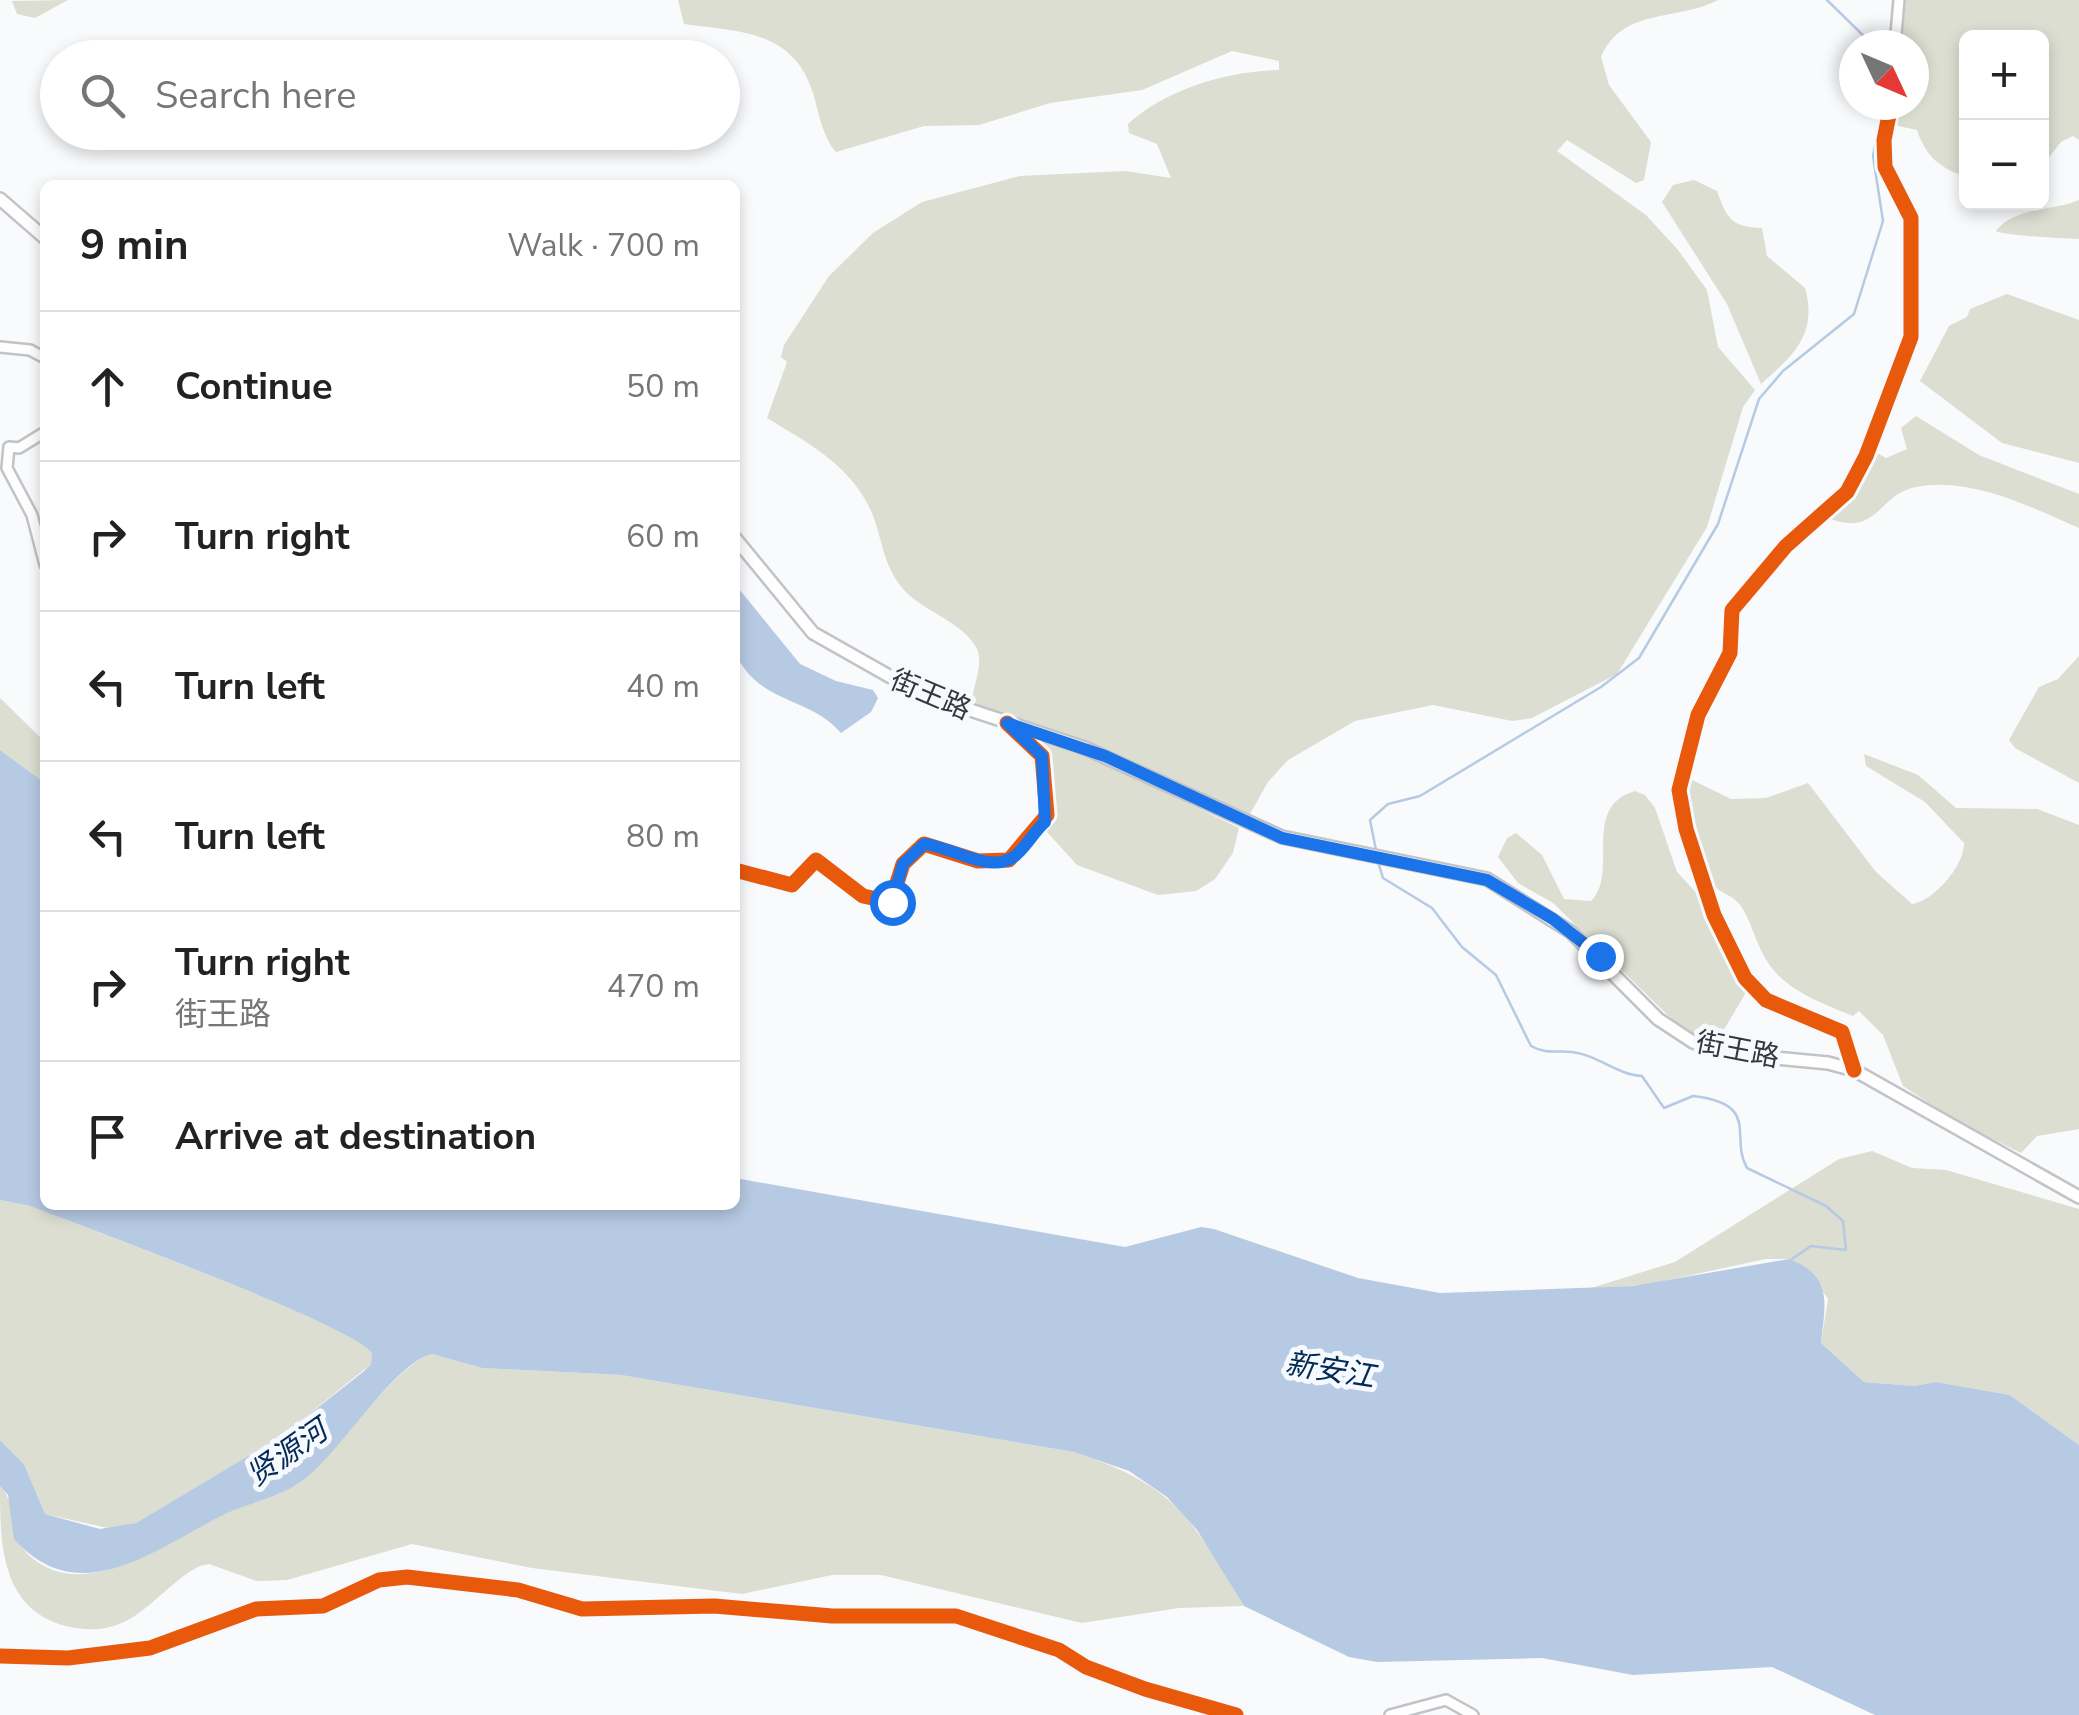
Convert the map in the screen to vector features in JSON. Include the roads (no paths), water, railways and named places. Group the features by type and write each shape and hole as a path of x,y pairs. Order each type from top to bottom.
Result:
{"main road":[{"path":"0,199 40,234"},
{"name":"街王路","path":"740,545 790,610 824,642 919,693 1105,756 1282,838 1487,880 1571,932 1658,1019 1693,1042 1747,1056 1828,1063 1854,1070 2079,1197"}],"street":[{"path":"1897,30 1900,0"},
{"path":"1854,1070 1842,1032 1766,1000 1745,978 1714,915 1686,829 1680,790 1694,724 1730,653 1732,610 1786,546 1847,492 1866,456 1911,336 1911,218 1885,167 1884,140 1889,120"},
{"path":"0,347 30,350 40,355"},
{"path":"40,435 18,448 9,446 6,463 32,516 40,546"},
{"path":"740,871 789,886 816,860 863,896 892,902 903,864 924,844 978,860 1010,860 1047,816 1042,756 1007,723"},
{"path":"0,1656 68,1658 150,1648 256,1610 329,1605 392,1576 518,1590 574,1608 714,1606 832,1616 956,1616 1059,1650 1086,1667 1145,1690 1236,1715"},
{"path":"1390,1715 1446,1700 1461,1704 1473,1715"}],"water":[{"path":"740,590 800,664 836,681 873,690 878,698 871,712 841,733 829,721 772,692 740,661"},
{"path":"0,750 40,779 40,1210 0,1200"},
{"path":"740,1179 1125,1247 1201,1227 1214,1229 1358,1278 1440,1293 1633,1286 1789,1259 1814,1274 1820,1283 1824,1304 1821,1343 1864,1382 1914,1386 1936,1382 2010,1395 2079,1445 2079,1715 1875,1715 1772,1667 1633,1675 1542,1658 1377,1662 1349,1657 1244,1606 1197,1530 1167,1497 1129,1471 1074,1452 621,1375 482,1368 432,1354 400,1374 317,1468 293,1487 225,1514 118,1567 92,1573 65,1571 39,1561 14,1539 8,1495 0,1486 0,1440 24,1464 45,1514 100,1529 136,1523 283,1435 371,1364 372,1353 354,1339 269,1299 40,1210 740,1210"}],"waterway":[{"path":"1827,0 1858,30"},
{"path":"1376,850 1370,820 1388,804 1420,796 1601,687 1639,658 1718,524 1759,399 1783,371 1854,314 1883,221 1873,156 1880,120"},
{"path":"1378,862 1383,878 1432,908 1462,947 1496,975 1531,1046 1581,1054 1642,1076 1664,1108 1693,1096 1728,1106 1739,1123 1747,1168 1826,1206 1843,1221 1846,1250 1811,1246 1792,1259"}],"water label":[{"name":"新安江","path":"1330,1370"},
{"name":"贤源河","path":"287,1453"}]}
